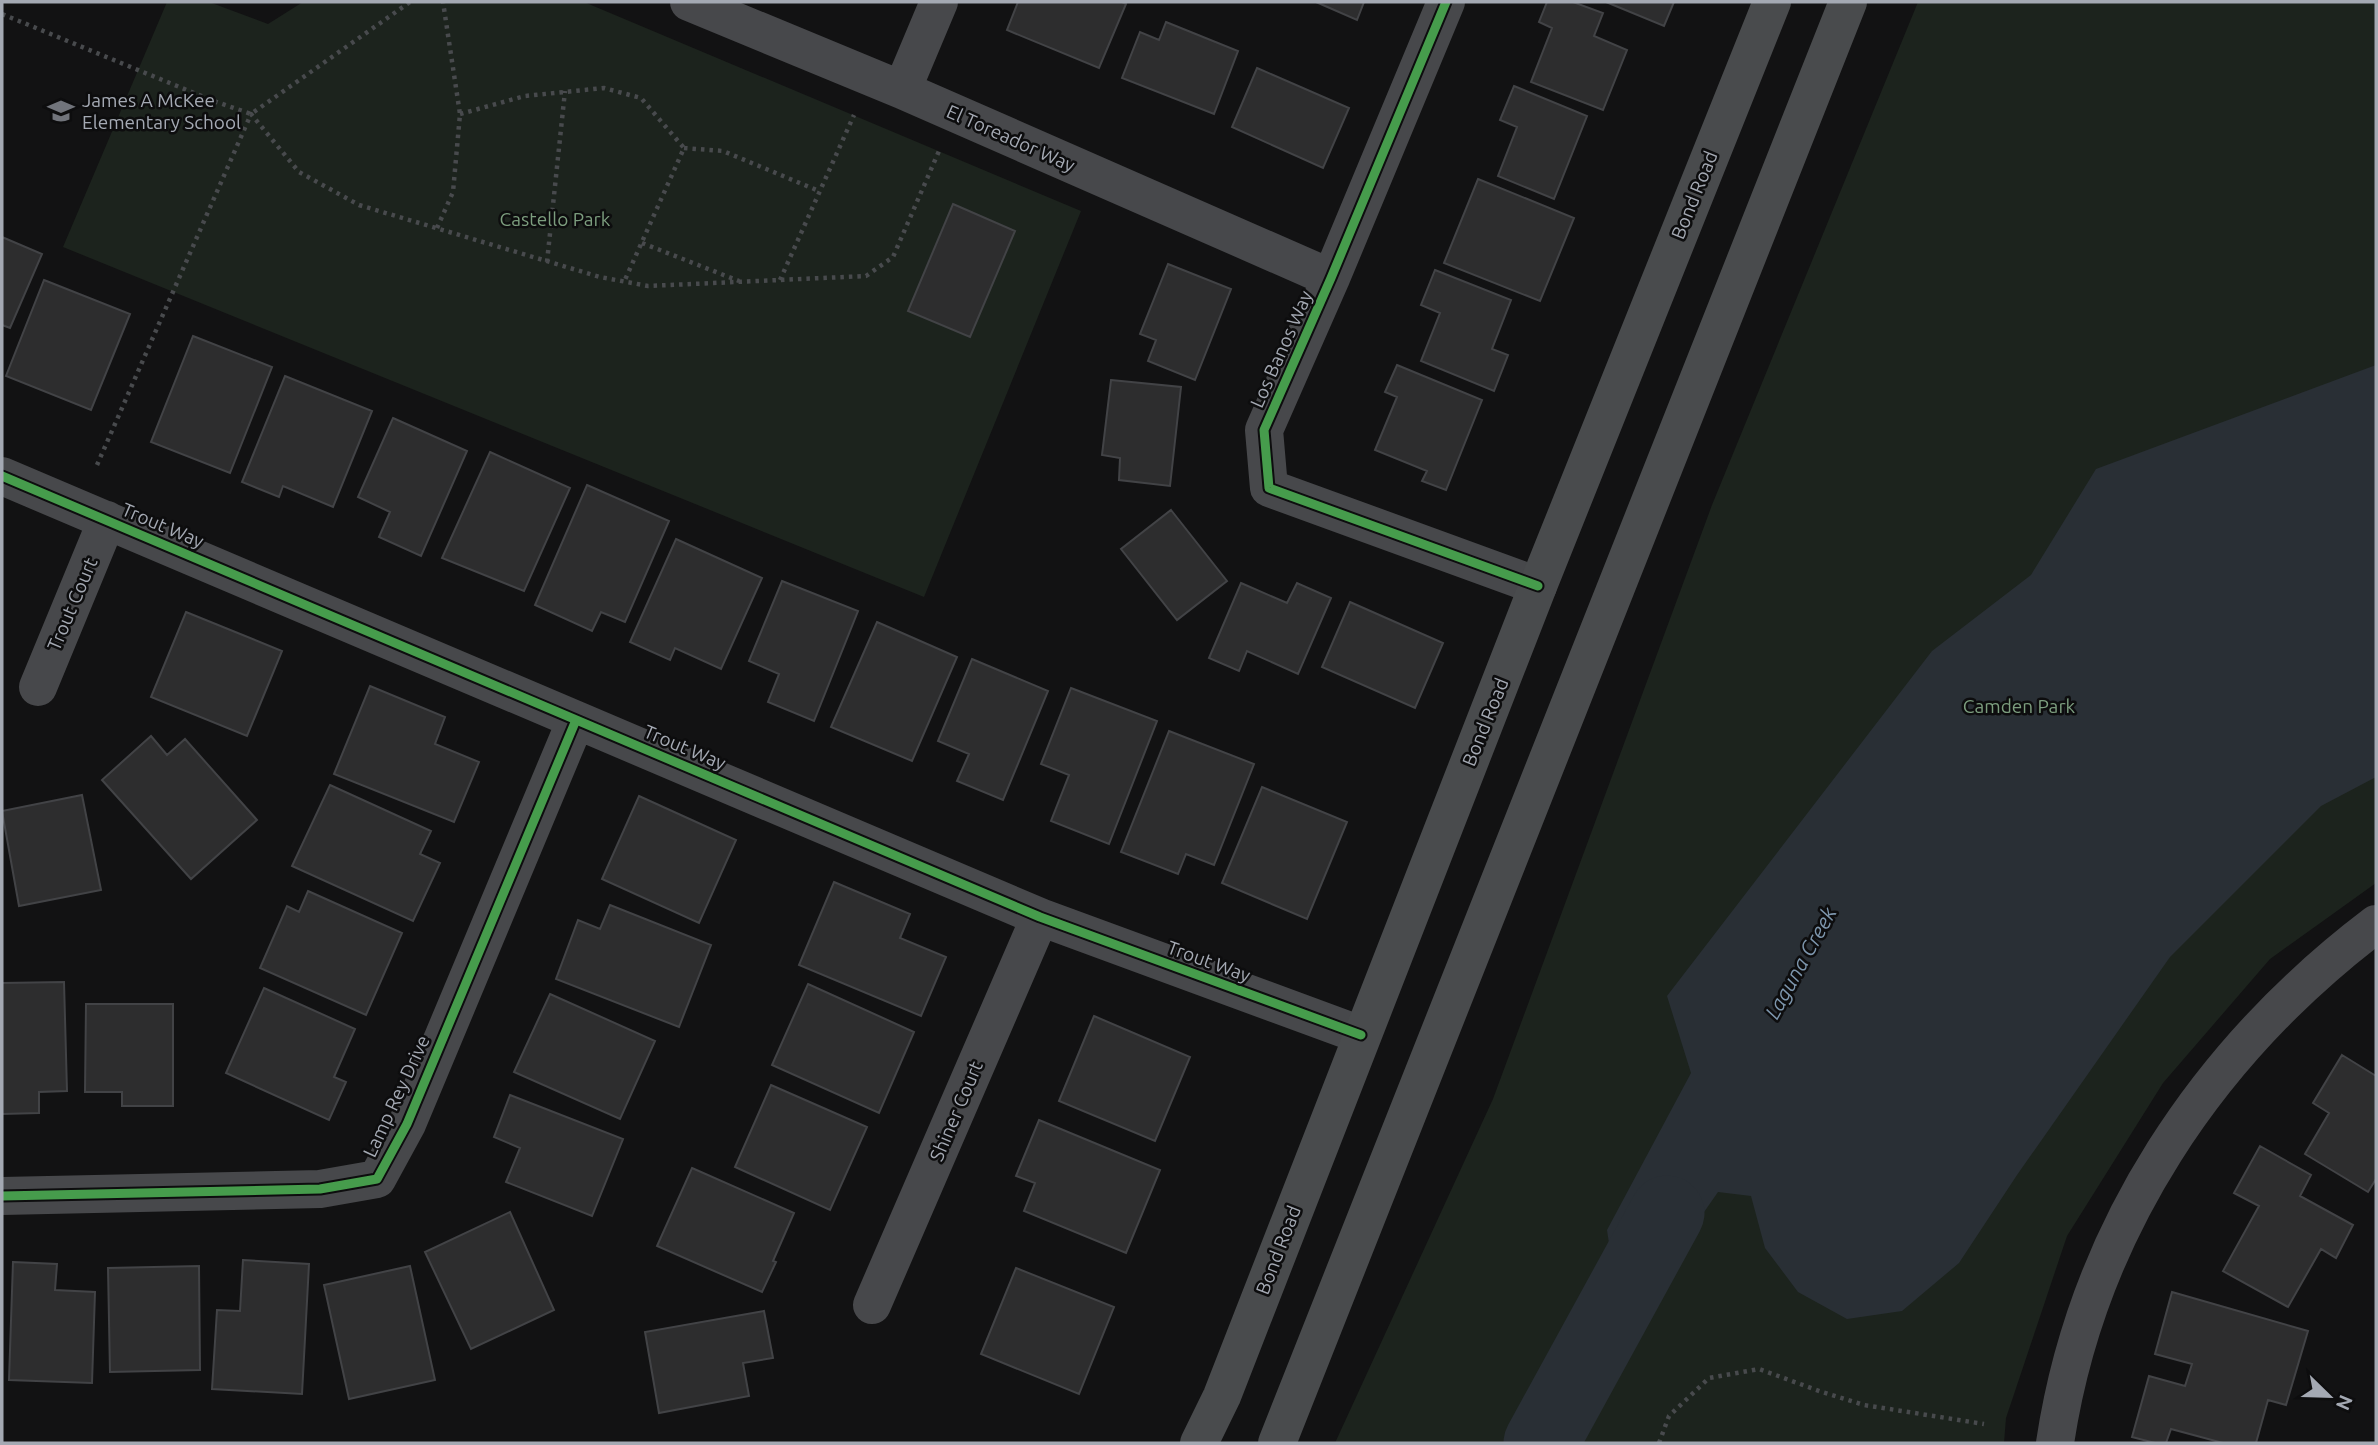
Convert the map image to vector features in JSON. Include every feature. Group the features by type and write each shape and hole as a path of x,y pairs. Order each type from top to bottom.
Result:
{"main road":[{"name":"Bond Road","path":"1199,1443 1222,1396 1538,586 1772,2"},
{"path":"1279,1440 1848,2"}],"street":[{"name":"El Toreador Way","path":"689,2 902,90 1331,278"},
{"path":"902,90 939,2"},
{"name":"Los Banos Way","path":"1446,2 1331,278 1264,430 1269,488 1538,586"},
{"name":"Trout Way","path":"2,476 1040,917 1361,1035"},
{"name":"Trout Court","path":"38,687 107,520"},
{"name":"Lamp Rey Drive","path":"2,1196 320,1189 377,1179 407,1124 576,720"},
{"name":"Shiner Court","path":"872,1306 1040,917"},
{"path":"2055,1443 2070,1369 2086,1316 2129,1213 2156,1164 2222,1068 2259,1026 2299,987 2376,924"}],"path":[{"path":"97,466 251,114 410,2"},
{"path":"437,228 453,192 460,114 443,2"},
{"path":"2,14 251,114 299,173 359,205 547,262 648,286 866,275 893,257 940,149"},
{"path":"460,114 525,96 604,88 640,98 684,148 723,151 819,191"},
{"path":"547,262 565,91"},
{"path":"780,280 859,102"},
{"path":"624,282 684,148"},
{"path":"642,243 742,282"},
{"path":"1659,1443 1669,1416 1709,1378 1759,1368 1864,1405 1984,1424"}],"green space":[{"name":"Castello Park","path":"167,2 209,2 268,24 303,2 584,2 1081,211 924,597 63,247"},
{"name":"Camden Park","path":"1918,2 2376,2 2376,883 2270,959 2163,1083 2067,1236 2006,1418 2004,1443 1335,1443 1493,1099 1712,505"}],"water":[{"path":"2376,365 2376,777 2321,806 2170,957 2017,1175 1959,1263 1902,1311 1847,1319 1798,1292 1765,1248 1751,1196 1718,1192 1663,1271 1618,1303 1607,1230 1691,1073 1667,996 1932,651 2031,575 2096,469"}],"building":[{"path":"1018,2 1126,4 1099,68 1007,30"},
{"path":"1316,2 1364,2 1357,20"},
{"path":"1547,2 1573,2 1603,13 1594,36 1627,50 1603,110 1531,82 1552,28 1539,22"},
{"path":"1606,2 1674,2 1664,26"},
{"path":"1166,22 1238,51 1214,114 1122,78 1140,32 1159,40"},
{"path":"1257,68 1349,108 1323,168 1232,127"},
{"path":"1514,86 1587,116 1554,199 1498,176 1517,127 1500,120"},
{"path":"1478,179 1574,218 1540,301 1444,263"},
{"path":"953,204 1015,231 970,337 908,311"},
{"path":"2,237 42,254 10,328 2,325"},
{"path":"1168,264 1231,289 1195,380 1148,361 1156,340 1140,334"},
{"path":"1435,270 1511,300 1492,349 1508,355 1494,391 1421,361 1440,313 1421,305"},
{"path":"44,280 130,314 91,410 6,376"},
{"path":"193,336 272,367 230,473 151,442"},
{"path":"1397,365 1482,400 1446,490 1422,481 1427,471 1375,450 1397,397 1385,392"},
{"path":"285,376 372,411 333,507 283,486 279,497 242,482"},
{"path":"1111,380 1181,387 1170,486 1119,480 1120,458 1102,455"},
{"path":"393,418 467,451 421,556 379,537 390,512 358,497"},
{"path":"490,452 570,488 524,591 442,558"},
{"path":"587,485 669,521 625,622 601,612 592,631 535,605"},
{"path":"1171,510 1227,581 1177,620 1121,549"},
{"path":"676,539 762,578 721,669 675,648 670,660 630,642"},
{"path":"782,581 858,611 814,721 768,702 779,674 749,661"},
{"path":"1241,583 1287,603 1297,583 1331,598 1298,674 1247,651 1239,671 1209,658"},
{"path":"1350,602 1443,643 1415,708 1322,667"},
{"path":"186,612 282,651 247,736 151,697"},
{"path":"877,622 957,657 912,761 831,727"},
{"path":"972,659 1048,691 1003,800 957,781 969,754 938,741"},
{"path":"370,686 445,717 435,744 479,762 454,822 334,774"},
{"path":"1071,688 1157,721 1109,844 1051,821 1069,775 1041,764"},
{"path":"1169,731 1254,764 1214,865 1186,854 1178,874 1121,852"},
{"path":"151,736 167,755 185,739 257,820 191,879 102,780"},
{"path":"330,785 431,831 420,854 440,863 413,921 292,866"},
{"path":"1262,787 1347,822 1307,919 1222,883"},
{"path":"82,795 101,890 19,906 2,811"},
{"path":"639,796 736,840 699,923 602,879"},
{"path":"834,882 910,914 900,938 946,957 921,1016 799,965"},
{"path":"308,891 402,933 366,1015 260,968 287,906 299,912"},
{"path":"610,905 711,945 679,1027 556,979 578,920 600,929"},
{"path":"64,982 67,1091 39,1092 39,1113 2,1114 2,983"},
{"path":"808,984 914,1032 879,1113 772,1065"},
{"path":"264,988 355,1029 334,1077 346,1082 329,1120 226,1073"},
{"path":"550,994 655,1041 620,1119 514,1072"},
{"path":"86,1004 173,1004 173,1106 122,1106 122,1092 85,1092"},
{"path":"1094,1016 1190,1057 1155,1141 1059,1101"},
{"path":"2342,1055 2376,1076 2376,1179 2368,1192 2305,1154 2329,1113 2313,1103"},
{"path":"771,1085 867,1127 830,1210 735,1167"},
{"path":"510,1095 623,1139 592,1216 506,1182 520,1148 494,1137"},
{"path":"1039,1120 1160,1170 1126,1253 1024,1211 1035,1183 1016,1176"},
{"path":"2260,1146 2311,1175 2300,1196 2353,1225 2336,1258 2321,1249 2288,1307 2223,1271 2259,1206 2234,1193"},
{"path":"692,1168 794,1213 762,1292 657,1246"},
{"path":"510,1212 554,1310 471,1349 425,1252"},
{"path":"243,1260 309,1264 302,1394 212,1389 217,1310 240,1311"},
{"path":"13,1262 57,1264 55,1290 95,1292 92,1383 9,1380"},
{"path":"199,1266 200,1370 110,1372 108,1268"},
{"path":"410,1266 435,1380 349,1399 324,1285"},
{"path":"1016,1268 1114,1307 1079,1394 981,1354"},
{"path":"2172,1292 2308,1331 2286,1405 2268,1400 2256,1443 2223,1443 2171,1429 2166,1443 2132,1437 2149,1376 2185,1386 2192,1364 2155,1354"},
{"path":"764,1311 773,1358 743,1363 749,1396 659,1413 645,1332"}],"waterway":[{"name":"Laguna Creek","path":"1541,1443 1667,1213"}],"cycle path":[{"path":"1446,2 1331,278 1264,430 1269,488 1538,586"},
{"path":"2,476 1040,917 1361,1035"},
{"path":"2,1196 320,1189 377,1179 407,1124 576,720"}],"place":[{"name":"James A McKee Elementary School","path":"61,111"}]}
